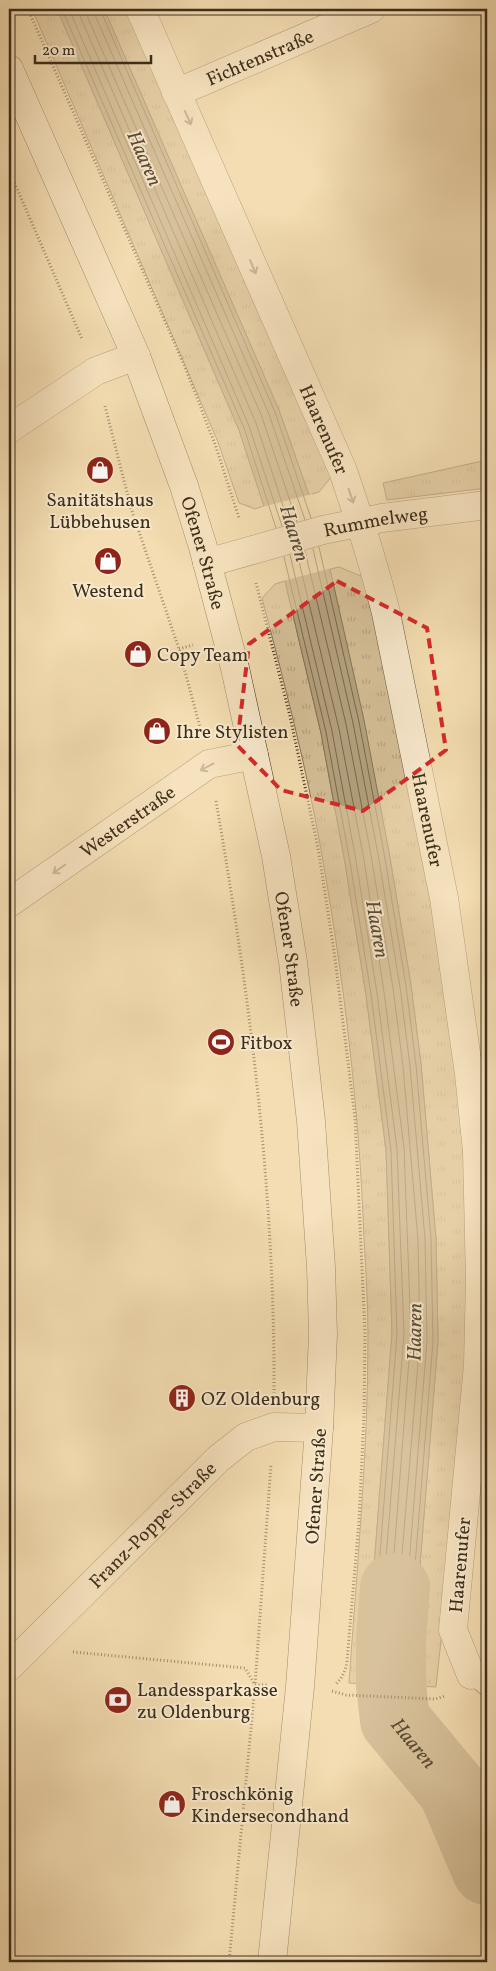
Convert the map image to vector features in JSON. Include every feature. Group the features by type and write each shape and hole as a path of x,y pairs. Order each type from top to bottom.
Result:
{"street":[{"name":"Haarenufer","path":"140,9 342,471 361,524 386,613 444,898 473,1107 480,1205 478,1365 453,1630 479,1682"},
{"name":"Fichtenstraße","path":"176,93 370,9"},
{"name":"Ofener Straße","path":"9,69 136,356 184,486 235,668 276,856 293,962 305,1061 321,1268 323,1334 319,1428 300,1687 272,1962"},
{"path":"9,429 96,371 136,356"},
{"name":"Rummelweg","path":"207,563 323,530 361,524 382,518 487,505"},
{"name":"Westerstraße","path":"9,903 209,764 254,755"},
{"name":"Franz-Poppe-Straße","path":"9,1667 218,1459 246,1437 274,1427 319,1428"}],"path":[{"path":"28,9 185,367 215,444 236,511"},
{"path":"9,170 96,371 132,508 179,649 209,764 237,921 266,1168 274,1339 274,1427 256,1685 229,1962"},
{"path":"255,580 266,626"},
{"path":"29,1647 245,1668 256,1685"},
{"path":"256,1685 272,1685"},
{"path":"329,1690 349,1695 435,1699"}],"highlighted area":[{"path":"337,581 427,628 446,750 363,811 281,790 237,745 249,644"}],"green space":[{"path":"32,9 57,9 239,430 264,506 255,509 239,503 218,442"},
{"path":"104,9 129,9 332,476 319,492 309,495 279,410"},
{"path":"487,460 487,488 387,500 383,483"},
{"path":"339,567 366,578 426,870 449,1017 458,1091 469,1238 467,1351 459,1463 436,1687 414,1686 414,1640 438,1341 436,1239 421,1064 411,985 389,852 330,569"},
{"path":"285,581 321,733 345,863 366,995 386,1150 392,1333 368,1645 368,1684 349,1683 362,1510 368,1380 367,1300 362,1189 349,1043 337,946 321,850 302,755 262,598 275,584"}],"water":[{"path":"57,9 104,9 279,410 309,495 330,569 364,720 389,852 411,985 421,1064 436,1239 438,1341 414,1640 414,1686 368,1684 368,1645 392,1333 386,1150 366,995 345,863 321,733 285,581 264,506 239,430"}],"pier":[{"path":"312,494 332,568 283,581 262,507"},
{"path":"366,1684 417,1686 414,1688 391,1688 368,1686"}],"waterway":[{"name":"Haaren","path":"395,1588 391,1640 391,1685 395,1720 453,1790 487,1870"}],"place":[{"name":"Sanitätshaus Lübbehusen","path":"100,470"},
{"name":"Westend","path":"108,561"},
{"name":"Copy Team","path":"138,654"},
{"name":"Ihre Stylisten","path":"157,731"},
{"name":"Fitbox","path":"221,1042"},
{"name":"OZ Oldenburg","path":"182,1398"},
{"name":"Landessparkasse zu Oldenburg","path":"118,1700"},
{"name":"Froschkönig Kindersecondhand","path":"172,1804"}]}
